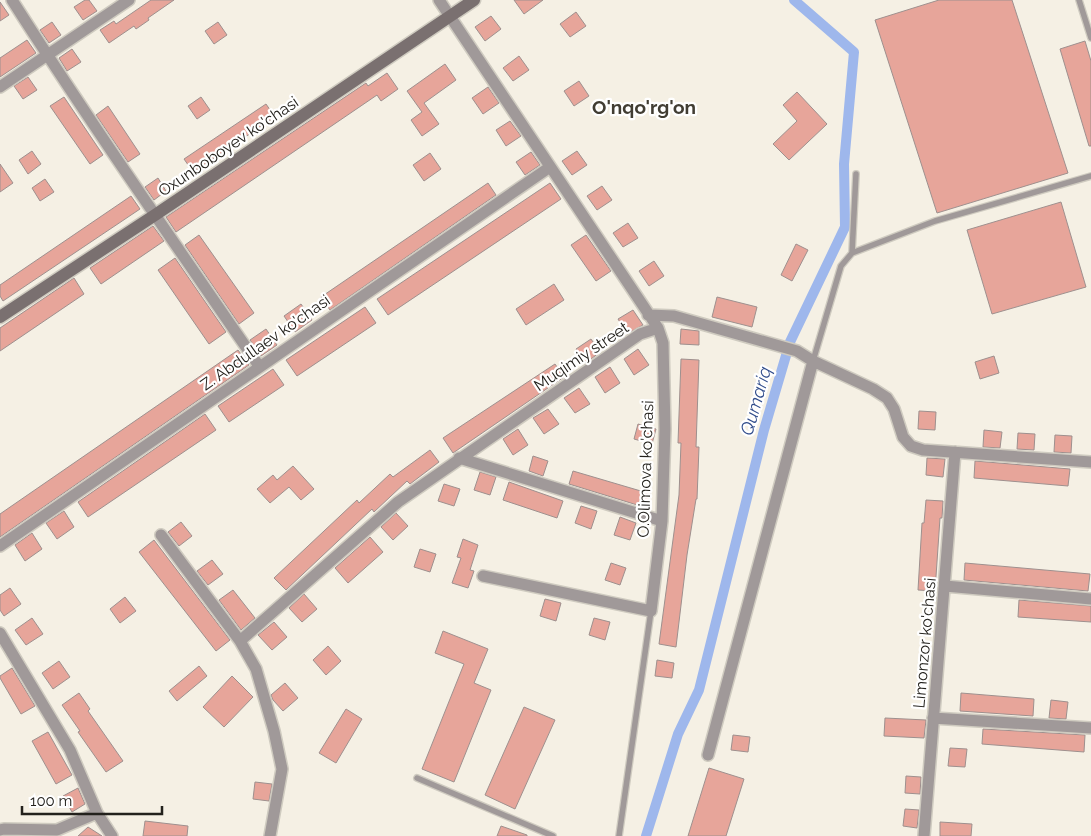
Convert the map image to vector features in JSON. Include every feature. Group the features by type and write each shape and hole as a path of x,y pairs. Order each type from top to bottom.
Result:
{"main road":[{"name":"Oxunboboyev ko'chasi","path":"0,317 474,0"}],"street":[{"path":"12,0 155,215 259,366"},
{"path":"0,87 129,0"},
{"name":"Muqimiy street","path":"240,641 398,502 640,334 658,328 440,0"},
{"name":"Z. Abdullaev ko'chasi","path":"0,546 550,167"},
{"path":"648,314 674,316 797,351 813,361 874,389 887,398 894,409 903,438 911,446 923,450 1091,462"},
{"name":"O.Olimova ko'chasi","path":"651,611 662,521 665,429 663,343 658,328"},
{"path":"708,755 813,361"},
{"name":"Limonzor ko'chasi","path":"924,836 955,452"},
{"path":"460,458 662,521"},
{"path":"160,536 240,641 256,670 274,731 282,769 270,836"},
{"path":"483,576 651,611"},
{"path":"945,586 1091,599"},
{"path":"0,633 70,750 97,813 112,836"},
{"path":"933,718 1091,728"},
{"path":"0,830 4,828 58,833 97,813"}],"lane":[{"path":"1079,0 1091,38"},
{"path":"852,253 856,174"},
{"path":"813,361 842,266 852,253 935,221 1091,176"},
{"path":"619,836 651,611"},
{"path":"417,778 553,836"}],"building":[{"path":"85,0 89,0 97,11 83,20 74,7"},
{"path":"151,0 174,0 136,29 134,26 109,43 100,30 114,21 116,24"},
{"path":"514,0 543,0 524,14"},
{"path":"939,0 1012,0 1068,173 937,213 875,20"},
{"path":"0,2 9,15 0,21"},
{"path":"576,12 586,26 570,37 560,24"},
{"path":"491,16 501,29 485,41 475,27"},
{"path":"52,22 61,35 49,43 40,30"},
{"path":"218,22 227,35 214,44 205,31"},
{"path":"27,40 36,53 0,77 0,58"},
{"path":"1085,41 1091,61 1091,146 1089,146 1060,49"},
{"path":"72,49 81,62 67,71 59,58"},
{"path":"519,56 529,70 513,81 503,68"},
{"path":"445,64 456,80 424,103 439,124 422,136 411,120 422,112 407,91"},
{"path":"387,73 398,89 381,101 377,95 176,232 166,217 366,83 368,86"},
{"path":"28,77 37,90 23,99 14,86"},
{"path":"579,81 589,96 574,106 564,91"},
{"path":"488,87 499,103 483,114 472,98"},
{"path":"797,92 827,124 789,160 773,144 797,121 783,105"},
{"path":"64,97 103,155 90,164 50,106"},
{"path":"201,97 210,110 197,119 188,106"},
{"path":"266,104 275,117 193,172 184,159"},
{"path":"108,106 140,154 128,162 96,115"},
{"path":"510,121 521,136 506,146 496,130"},
{"path":"32,151 41,164 28,174 19,160"},
{"path":"577,151 587,165 572,175 562,161"},
{"path":"531,152 540,165 525,175 516,162"},
{"path":"430,153 441,169 424,181 413,165"},
{"path":"0,164 13,183 0,192"},
{"path":"158,178 166,191 154,200 145,187"},
{"path":"45,179 54,192 40,201 32,188"},
{"path":"488,183 496,195 330,310 321,297"},
{"path":"550,183 561,199 388,315 377,299"},
{"path":"602,186 612,200 597,210 587,196"},
{"path":"131,196 140,209 3,301 0,296 0,285"},
{"path":"1061,202 1086,287 992,314 967,230"},
{"path":"628,223 638,238 623,247 613,233"},
{"path":"153,226 164,241 101,284 90,268"},
{"path":"199,235 254,313 239,324 185,245"},
{"path":"586,235 611,271 596,281 571,245"},
{"path":"796,244 808,250 792,281 781,275"},
{"path":"175,258 226,332 209,344 158,270"},
{"path":"654,261 664,276 649,286 639,271"},
{"path":"74,278 84,294 0,351 0,328"},
{"path":"554,284 564,300 526,325 516,309"},
{"path":"717,297 757,307 752,327 712,317"},
{"path":"301,304 312,320 295,332 284,316"},
{"path":"365,307 376,323 297,376 286,360"},
{"path":"633,310 643,325 627,334 618,319"},
{"path":"266,329 277,345 261,356 250,340"},
{"path":"681,329 699,331 699,345 680,344"},
{"path":"591,339 600,352 586,363 576,349"},
{"path":"638,349 649,365 634,375 624,359"},
{"path":"238,350 249,365 0,537 0,514"},
{"path":"994,356 999,373 980,379 975,362"},
{"path":"681,359 699,360 696,447 699,447 697,499 687,555 676,647 659,644 679,495 681,443 678,443"},
{"path":"555,364 564,377 453,453 443,438"},
{"path":"610,367 620,383 605,393 595,377"},
{"path":"273,369 284,385 229,422 218,406"},
{"path":"579,388 590,404 575,413 564,398"},
{"path":"548,409 559,424 544,434 533,418"},
{"path":"919,411 936,412 935,430 918,429"},
{"path":"205,414 216,430 88,517 78,502"},
{"path":"638,424 656,429 652,444 634,439"},
{"path":"518,429 528,445 513,455 503,439"},
{"path":"984,430 1002,432 1000,448 983,447"},
{"path":"1018,433 1035,434 1034,450 1017,449"},
{"path":"1055,435 1072,436 1071,453 1054,452"},
{"path":"430,450 439,462 410,484 407,481 374,512 372,509 286,590 274,578 357,500 359,503 390,474 393,477"},
{"path":"533,456 548,461 543,476 529,471"},
{"path":"927,458 945,459 943,477 926,475"},
{"path":"975,461 1070,469 1068,486 974,478"},
{"path":"293,466 314,489 301,500 289,487 270,503 257,489 273,475 277,480"},
{"path":"573,471 651,494 647,508 569,484"},
{"path":"480,472 496,477 490,495 474,490"},
{"path":"509,482 563,501 557,518 503,500"},
{"path":"444,484 460,489 454,506 438,501"},
{"path":"926,500 943,501 935,591 918,590 922,523 924,523"},
{"path":"581,506 597,511 591,529 575,523"},
{"path":"64,511 74,527 57,539 46,523"},
{"path":"396,513 408,526 393,540 381,527"},
{"path":"620,517 636,523 630,540 614,535"},
{"path":"181,522 192,536 179,546 168,532"},
{"path":"32,533 42,549 25,561 15,545"},
{"path":"370,537 383,552 348,583 335,568"},
{"path":"463,539 478,545 470,570 474,571 468,588 452,583 461,558 457,557"},
{"path":"154,540 230,640 216,651 139,552"},
{"path":"420,549 436,554 430,572 414,567"},
{"path":"212,560 223,574 208,585 197,571"},
{"path":"611,563 626,568 620,585 605,580"},
{"path":"965,563 1090,574 1088,591 964,580"},
{"path":"10,588 21,604 4,616 0,610 0,595"},
{"path":"233,590 255,618 241,630 219,600"},
{"path":"304,594 317,609 302,622 289,608"},
{"path":"125,597 136,611 120,623 110,609"},
{"path":"545,599 561,603 556,621 540,616"},
{"path":"1019,600 1091,606 1091,622 1018,617"},
{"path":"32,618 43,634 26,645 15,630"},
{"path":"594,618 610,622 605,640 589,635"},
{"path":"274,622 287,637 272,650 258,635"},
{"path":"443,631 488,649 474,683 491,690 454,782 422,769 464,664 435,653"},
{"path":"328,646 341,661 326,675 313,660"},
{"path":"657,660 674,663 672,678 655,676"},
{"path":"59,661 70,677 53,689 42,673"},
{"path":"199,666 207,676 177,701 169,691"},
{"path":"12,668 35,706 21,714 0,678 0,676"},
{"path":"232,676 253,697 224,727 203,707"},
{"path":"285,683 298,698 283,711 271,695"},
{"path":"79,693 90,709 88,711 123,761 106,772 62,705"},
{"path":"961,693 1034,699 1033,716 960,711"},
{"path":"1051,700 1068,702 1066,719 1049,718"},
{"path":"524,707 555,720 515,809 485,795"},
{"path":"346,709 362,719 336,763 319,753"},
{"path":"885,718 926,720 924,738 884,736"},
{"path":"983,729 1085,735 1084,752 982,744"},
{"path":"48,732 72,775 56,784 32,741"},
{"path":"733,735 750,737 748,752 731,750"},
{"path":"950,748 967,749 965,767 948,766"},
{"path":"709,768 744,779 726,836 688,836"},
{"path":"906,776 921,777 920,794 905,793"},
{"path":"255,782 272,784 269,801 253,799"},
{"path":"78,788 85,804 72,812 63,796"},
{"path":"905,809 919,810 917,828 903,826"},
{"path":"145,821 188,826 187,836 143,836"},
{"path":"940,822 972,824 971,836 940,836"},
{"path":"501,826 527,835 527,836 497,836"},
{"path":"88,827 102,836 78,836"}],"waterway":[{"name":"Qumariq","path":"646,836 678,734 699,690 764,430 790,342 845,227 844,164 854,52 794,0"}],"district":[{"name":"O'nqo'rg'on","path":"644,107"}]}
